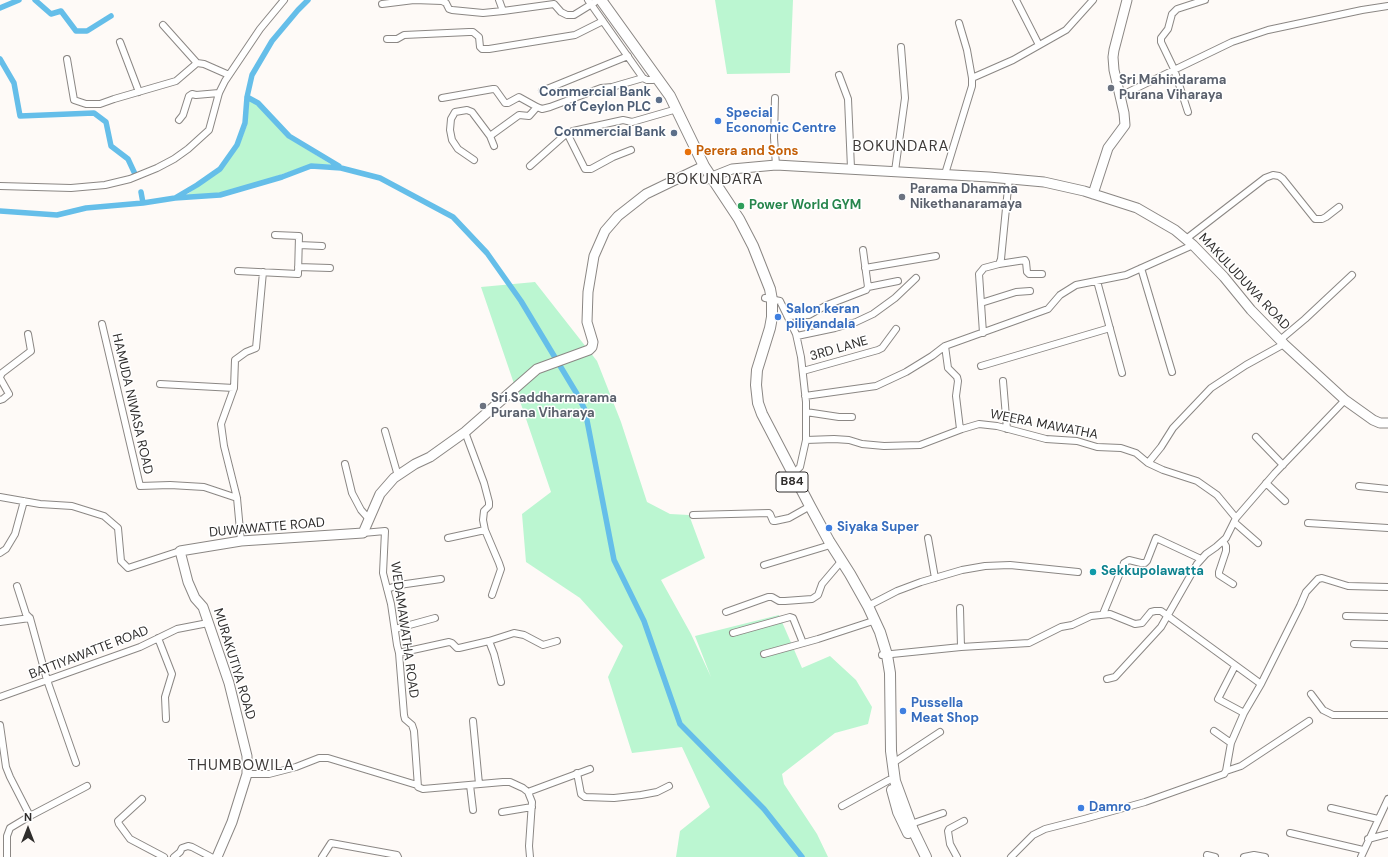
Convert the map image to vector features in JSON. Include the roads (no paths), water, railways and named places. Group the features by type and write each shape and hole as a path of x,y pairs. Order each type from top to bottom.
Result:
{"main road":[{"name":"B84","path":"594,1 648,79 674,110"},
{"name":"B84","path":"594,1 657,77 701,167 739,218 770,289 768,299 772,312 770,328 757,370 756,385 758,403 805,509 855,590 884,655 890,673 891,751 895,781 911,824 926,857"},
{"name":"B84","path":"791,475 850,574 868,606 880,632 884,655 885,753 889,780 898,812 918,857"}],"street":[{"path":"0,186 70,188 105,184 130,179 174,159 204,136 209,130 219,93 225,81 260,29 284,0"},
{"path":"382,4 414,0 442,1 446,3 449,9 452,10 483,13 554,4 567,15 574,15 594,1 603,20 628,56 648,79 612,88 601,88 542,109 537,108 519,97 505,103 493,89 442,98"},
{"path":"499,0 503,11"},
{"path":"1016,0 1039,45"},
{"path":"972,78 1013,60 1066,30 1093,0"},
{"path":"1093,194 1108,148 1125,125 1124,113 1114,70 1113,57 1127,0"},
{"path":"1188,112 1174,69 1160,42 1160,38 1168,29 1172,14 1177,9 1205,0"},
{"path":"1120,96 1232,42 1268,30 1388,6"},
{"path":"387,39 397,39 404,35 473,32 479,37 480,47 482,49 489,49 535,43 575,35 603,20"},
{"path":"945,174 972,86 967,50 959,23"},
{"path":"163,25 197,63 204,64 229,75"},
{"path":"120,42 139,92"},
{"path":"896,172 905,98 901,47"},
{"path":"542,91 628,56"},
{"path":"67,59 74,100 86,104 100,104 176,81 197,63"},
{"path":"839,75 848,99 851,168"},
{"path":"179,120 183,115 189,96 192,94 219,93"},
{"path":"774,98 776,165"},
{"path":"490,136 519,115 529,116 537,108"},
{"path":"474,160 458,149 452,140 450,130 451,119 455,112 467,110 472,112 490,136 494,146"},
{"path":"530,166 567,133 622,120 632,122 674,110"},
{"path":"567,133 585,169 591,169 613,157 631,150"},
{"name":"MAKULUDUWA ROAD","path":"709,178 732,169 776,165 1009,178 1044,182 1093,194 1137,208 1168,226 1194,245 1224,277 1251,310 1282,342 1345,400 1373,420 1380,423 1388,423"},
{"path":"363,533 380,494 387,484 415,464 430,457 465,432 537,369 589,350 592,347 593,342 587,322 588,292 594,256 605,231 618,216 646,194 701,167"},
{"path":"1186,239 1265,178 1273,175 1279,176 1283,179 1315,219 1322,219 1326,217 1338,207"},
{"path":"999,264 1001,259 1009,178"},
{"path":"238,270 298,274 299,236 275,235"},
{"path":"299,245 322,246"},
{"path":"805,396 876,386 906,372 945,346 1048,309 1060,295 1076,285 1126,275 1194,245"},
{"path":"862,250 868,287"},
{"path":"865,268 936,256"},
{"path":"983,333 979,280 980,271 984,268 999,264 1025,260 1027,272 1029,274 1042,274"},
{"path":"298,267 330,268"},
{"path":"1141,268 1172,372"},
{"path":"241,541 237,498 224,446 221,424 234,388 234,360 246,352 256,348 263,272"},
{"path":"1148,463 1173,428 1212,388 1282,342 1352,275"},
{"path":"797,336 856,322 873,314 894,298 916,278"},
{"path":"788,316 809,315 827,305 864,291 868,287 898,281"},
{"path":"1097,281 1122,373"},
{"path":"981,302 1016,292 1030,291"},
{"path":"768,299 780,301 797,336 802,357 806,412 806,440 800,467 791,475"},
{"name":"HAMUDA NIWASA ROAD","path":"102,324 140,486 170,485 204,487 237,498"},
{"path":"980,366 1110,328"},
{"name":"3RD LANE","path":"803,371 878,350 882,348 896,329"},
{"path":"0,400 4,399 9,394 0,378 2,373 31,351 28,334"},
{"path":"945,346 948,368 957,377 958,381 956,396 960,429"},
{"path":"1003,381 1007,429"},
{"path":"160,384 234,388"},
{"path":"1107,679 1116,677 1161,627 1166,616 1180,596 1201,559 1226,538 1235,520 1266,483 1345,400"},
{"path":"806,412 839,417 852,417"},
{"name":"WEERA MAWATHA","path":"806,440 849,440 862,444 884,446 920,445 960,429 979,424 997,426 1046,439 1077,441 1097,447 1121,448 1136,453 1148,463 1163,470 1197,481 1217,495 1235,520 1258,543"},
{"path":"385,430 398,476"},
{"path":"465,432 484,483 489,502 484,511 483,520 485,530 499,563 500,569 492,595"},
{"path":"1256,437 1282,465"},
{"path":"345,464 352,493 361,510 369,519"},
{"path":"1266,483 1286,501"},
{"path":"1359,486 1388,488"},
{"name":"DUWAWATTE ROAD","path":"0,497 72,506 104,516 118,528 121,561 128,568 180,551 241,541 363,533"},
{"path":"0,553 6,549 15,534 24,501"},
{"path":"693,516 768,513 773,521 775,521 788,518 805,509"},
{"path":"1308,523 1388,528"},
{"path":"448,538 485,530"},
{"name":"WEDAMAWATHA ROAD","path":"363,533 385,531 383,573 391,604 396,645 399,653 404,715 405,719 413,728 415,737 417,785"},
{"path":"928,538 935,578"},
{"path":"1103,614 1124,563 1130,560 1141,564 1145,563 1156,538 1201,559"},
{"path":"1223,541 1226,546 1226,551 1219,575 1233,584"},
{"path":"764,565 827,546"},
{"name":"MURAKUTIYA ROAD","path":"180,551 188,582 195,598 203,607 229,683 247,756 247,774 232,822 217,857"},
{"path":"726,612 768,597 772,597 779,601 812,599 818,595 822,584 839,564"},
{"path":"868,606 897,591 935,578 962,570 985,566 1010,566 1078,572"},
{"path":"1226,771 1231,742 1244,713 1261,684 1306,592 1318,579 1322,578 1348,586 1388,587"},
{"path":"387,589 399,585 441,579"},
{"path":"17,586 26,614 30,618 47,680 76,763"},
{"path":"960,608 961,646"},
{"path":"884,655 961,646 1029,643 1060,627 1072,625 1091,616 1110,614 1135,624 1142,623 1151,612 1161,611 1261,684"},
{"path":"1346,616 1388,617"},
{"path":"733,633 790,617 793,618 803,643"},
{"path":"0,622 30,618"},
{"path":"395,628 435,618"},
{"path":"764,654 870,622"},
{"name":"BATTIYAWATTE ROAD","path":"0,697 140,647 177,629 208,623"},
{"path":"399,653 449,642 460,648 514,633 524,635 543,645 557,641"},
{"path":"158,638 172,674 165,697 166,719"},
{"path":"488,641 494,654 501,682"},
{"path":"1354,644 1388,644"},
{"path":"1235,666 1218,699 1244,713"},
{"path":"1311,694 1323,710 1333,715 1388,716"},
{"path":"473,721 479,784"},
{"path":"1011,857 1033,834 1044,829 1145,802 1224,774 1226,771 1241,766 1308,721"},
{"path":"0,725 1,744 6,767 10,778 30,816"},
{"path":"1214,731 1231,742"},
{"path":"893,763 940,732"},
{"path":"247,774 269,774 296,767 319,758 328,758 417,785 419,788 423,789 510,782 517,784 528,792 531,797 530,857"},
{"path":"528,792 590,769"},
{"path":"577,774 582,794 585,797 614,798 641,795 657,792 669,786"},
{"path":"842,806 889,780"},
{"path":"470,785 473,810"},
{"path":"8,857 7,836 10,828 87,786"},
{"path":"142,799 118,820 119,824 130,839 164,857"},
{"path":"1361,857 1368,839 1388,799"},
{"path":"502,812 532,808"},
{"path":"1331,808 1378,819"},
{"path":"911,824 943,813"},
{"path":"957,857 950,844 948,831 964,821"},
{"path":"1290,833 1363,850"},
{"path":"1368,839 1388,834"},
{"path":"322,857 331,843 398,857"},
{"path":"0,844 8,846"},
{"path":"174,857 182,848 188,846 211,857"},
{"path":"1207,854 1215,857"},
{"path":"1244,857 1254,855 1264,857"}],"waterway":[{"path":"0,8 19,0"},
{"path":"35,0 51,14 61,11 76,31 87,31 111,16"},
{"path":"0,211 57,215 86,208 143,203 175,198 197,185 220,169 237,145 245,123 247,97 252,75 272,41 308,0"},
{"path":"0,59 14,83 20,116 94,113 106,122 111,146 128,159 135,174"},
{"path":"247,97 258,103 289,136 339,166"},
{"path":"175,198 220,195 282,177 311,166 341,168 380,178 453,217 487,253 521,301 577,394 585,410 614,560 644,621 680,724 764,809 802,857"},
{"path":"141,192 143,203"}],"place":[{"name":"Sri Mahindarama Purana Viharaya","path":"1111,88"},
{"name":"Commercial Bank of Ceylon PLC","path":"659,100"},
{"name":"Special Economic Centre","path":"718,121"},
{"name":"Commercial Bank","path":"674,133"},
{"name":"Perera and Sons","path":"688,152"},
{"name":"Parama Dhamma Nikethanaramaya","path":"902,197"},
{"name":"Power World GYM","path":"741,206"},
{"name":"Salon keran piliyandala","path":"778,317"},
{"name":"Sri Saddharmarama Purana Viharaya","path":"483,406"},
{"name":"Siyaka Super","path":"829,528"},
{"name":"Sekkupolawatta","path":"1093,572"},
{"name":"Pussella Meat Shop","path":"903,711"},
{"name":"Damro","path":"1081,808"}],"district":[{"name":"BOKUNDARA","path":"901,147"},
{"name":"BOKUNDARA","path":"715,180"},
{"name":"THUMBOWILA","path":"241,766"}]}
